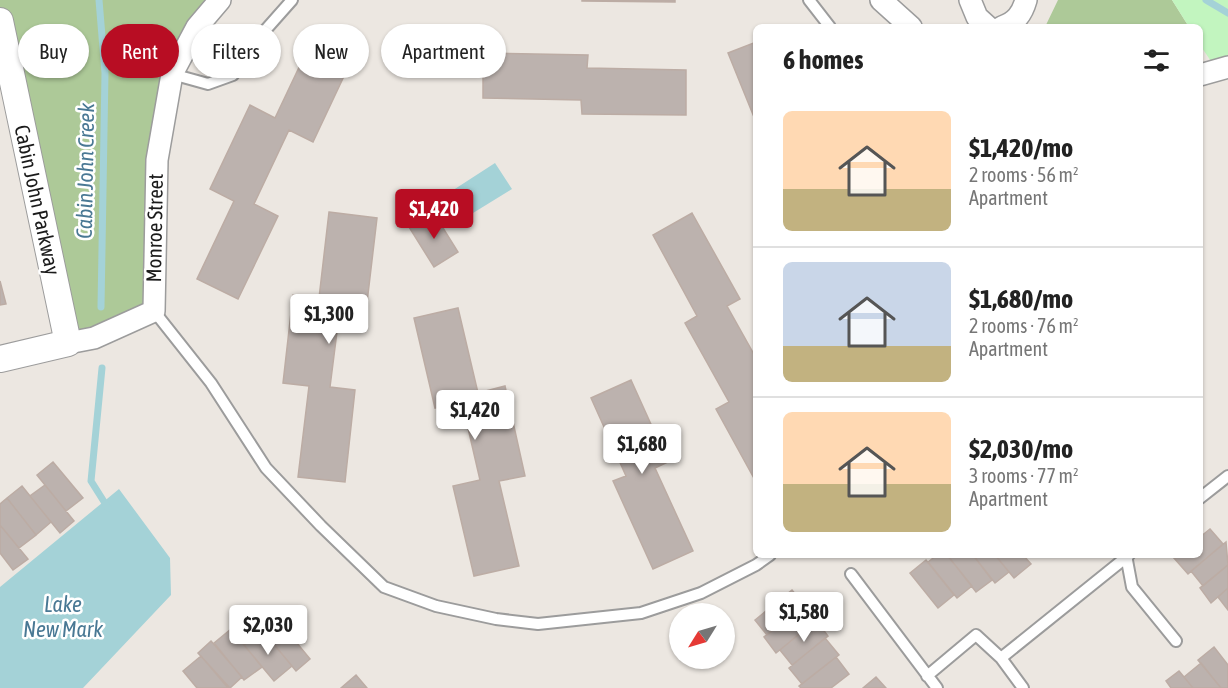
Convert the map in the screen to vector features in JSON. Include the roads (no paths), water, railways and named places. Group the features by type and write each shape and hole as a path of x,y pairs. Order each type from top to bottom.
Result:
{"street":[{"name":"Monroe Street","path":"179,61 197,27 220,0"},
{"path":"881,0 908,24"},
{"path":"969,0 977,17 985,24"},
{"path":"1012,24 1023,12 1026,0"},
{"name":"Cabin John Parkway","path":"0,21 3,55 69,343"},
{"path":"1203,74 1228,67"},
{"name":"Monroe Street","path":"0,359 94,338 154,311 157,160 171,78"}],"lane":[{"path":"179,76 208,84 233,75 261,35 292,0"},
{"path":"810,0 828,24"},
{"path":"154,311 212,383 266,468 384,587 436,606 496,619 538,624 641,613 700,593 766,558"},
{"path":"1203,496 1228,476"},
{"path":"1000,658 1125,558"},
{"path":"1127,558 1132,586 1176,641"},
{"path":"851,574 937,688"},
{"path":"927,676 976,635 1000,658 1023,688"}],"water":[{"path":"495,163 512,189 460,221 444,196"},
{"name":"Lake New Mark","path":"119,489 170,558 171,595 83,688 0,688 0,587"}],"waterway":[{"name":"Cabin John Creek","path":"99,0 105,73 101,307"},
{"path":"1206,0 1228,13"},
{"name":"Cabin John Creek","path":"102,368 91,481 108,508"}]}
